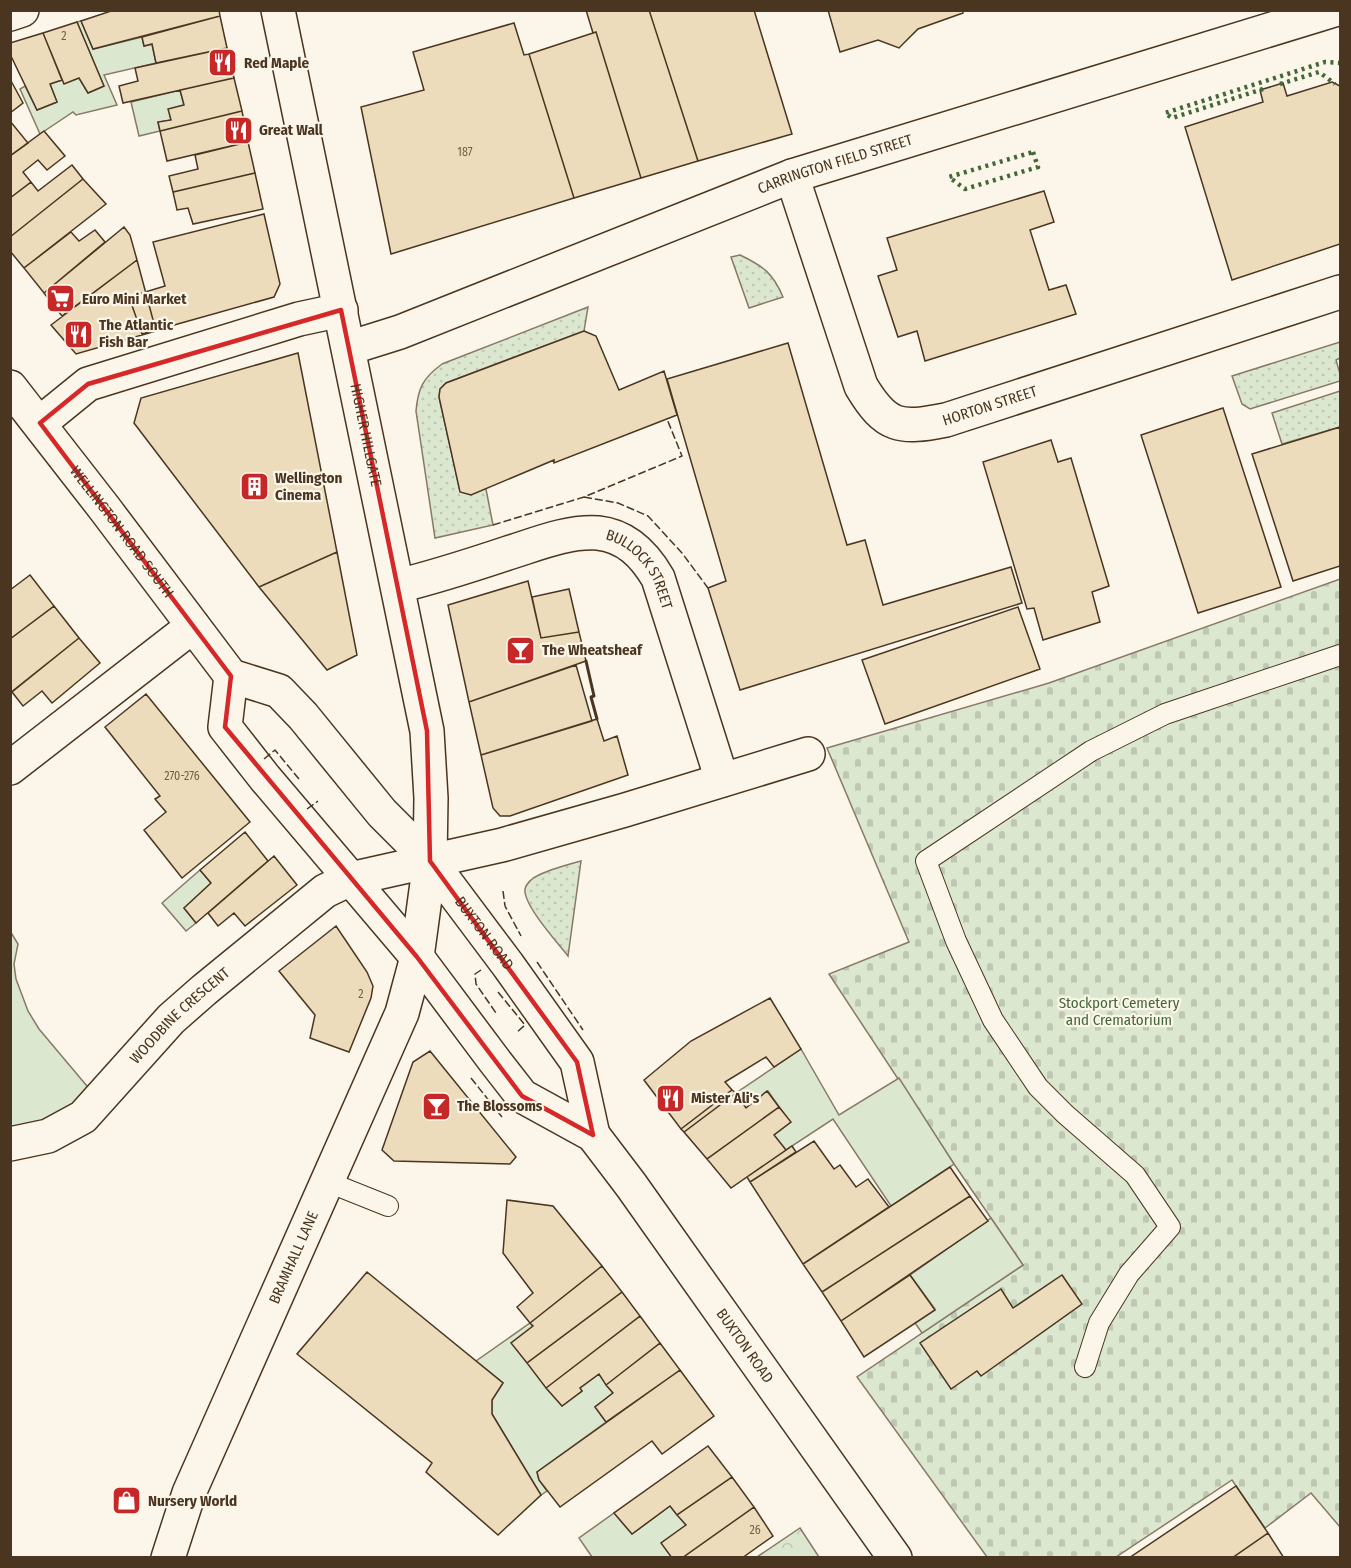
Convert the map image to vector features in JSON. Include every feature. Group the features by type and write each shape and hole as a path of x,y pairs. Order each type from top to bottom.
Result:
{"main road":[{"path":"10,14 22,10"},
{"name":"HIGHER HILLGATE","path":"278,10 427,731 430,861 417,957"},
{"name":"CARRINGTON FIELD STREET","path":"349,348 400,332 792,176 1335,10"},
{"name":"HORTON STREET","path":"792,176 861,386 873,406 885,417 899,424 920,425 946,420 1341,292"},
{"path":"39,423 88,384 299,319 341,310"},
{"name":"WELLINGTON ROAD SOUTH","path":"10,387 231,676"},
{"name":"BULLOCK STREET","path":"398,586 561,537 598,534 628,543 644,557 658,578 722,780"},
{"path":"10,768 193,626"},
{"path":"417,957 225,727 231,676 279,691 303,716 382,813 430,861 513,842 808,754"},
{"name":"WOODBINE CRESCENT","path":"10,1144 48,1136 83,1117 171,1019 325,891 350,879 430,861"},
{"name":"BUXTON ROAD","path":"430,861 577,1062 593,1135"},
{"name":"BUXTON ROAD","path":"417,957 522,1096 593,1135 631,1185 895,1557"},
{"name":"BRAMHALL LANE","path":"168,1557 189,1493 402,1012 417,957"}],"lane":[{"path":"1084,1367 1099,1323 1117,1293 1129,1274 1170,1227 1135,1175 1065,1114 1038,1087 993,1020 956,941 926,861 1091,751 1165,714 1341,655"},
{"path":"328,1182 388,1206"}],"highlighted area":[{"path":"341,310 427,731 430,861 577,1062 593,1135 522,1096 417,957 225,727 231,676 40,423 88,384"}],"green space":[{"path":"81,21 93,49 142,37 144,46 152,44 156,63 104,75 117,105 76,115 73,112 40,134 20,89 25,86 37,110 57,102 50,84 79,78 88,93 104,86 77,22"},
{"path":"180,90 184,105 169,109 171,120 158,122 160,131 139,136 131,102"},
{"path":"740,255 766,271 783,297 749,308 731,257"},
{"path":"588,307 584,331 446,383 440,389 439,397 460,491 486,489 493,525 435,538 416,411 418,396 426,379 442,364"},
{"path":"1340,342 1340,358 1336,360 1340,381 1250,409 1242,404 1232,376"},
{"path":"1340,391 1340,427 1282,444 1272,413"},
{"name":"Stockport Cemetery and Crematorium","path":"1340,579 1340,1527 1311,1493 1265,1528 1232,1480 1116,1557 987,1557 857,1377 1023,1265 829,974 909,942 827,748 1049,683"},
{"path":"581,861 568,956 535,914 529,904 525,889 535,877"},
{"path":"200,870 211,883 184,908 196,923 186,931 162,903"},
{"path":"10,931 18,944 14,964 16,979 28,1011 39,1029 92,1092 80,1105 10,1135"},
{"path":"801,1049 839,1115 899,1078 954,1164 891,1206 833,1119 786,1150 774,1135 790,1122 768,1091 746,1108 736,1093"},
{"path":"991,1218 1023,1265 922,1333 915,1323 935,1309 910,1275"},
{"path":"530,1323 533,1326 512,1343 562,1406 582,1391 580,1388 599,1374 613,1393 595,1407 606,1422 537,1472 539,1480 547,1491 541,1495 492,1414 492,1400 503,1383 476,1361"},
{"path":"670,1506 686,1525 662,1543 672,1557 592,1557 579,1538 614,1513 632,1534"},
{"path":"800,1528 819,1557 757,1557"}],"building":[{"path":"114,10 219,10 220,16 93,49 81,21"},
{"path":"586,10 649,10 698,161 641,178 596,32 593,33"},
{"path":"649,10 754,10 792,134 698,161"},
{"path":"828,10 962,10 963,13 918,29 899,48 878,40 840,52"},
{"path":"220,16 227,48 156,63 152,44 144,46 142,37"},
{"path":"77,22 104,86 88,93 79,78 64,84 43,33"},
{"path":"514,23 524,55 529,54 574,198 391,254 361,107 424,90 413,52"},
{"path":"596,32 641,178 574,198 529,54"},
{"path":"43,33 62,80 50,84 57,102 37,110 10,54 10,43"},
{"path":"227,48 234,78 123,103 119,86 138,81 135,68"},
{"path":"234,78 242,111 160,131 158,122 171,120 168,109 184,105 180,90"},
{"path":"10,79 23,103 10,113"},
{"path":"1332,82 1340,86 1340,244 1232,280 1185,127 1263,102 1260,90 1283,83 1287,96"},
{"path":"242,111 248,142 167,161 160,131"},
{"path":"10,121 28,143 10,156"},
{"path":"44,131 65,156 47,170 38,160 23,172 31,182 10,198 10,156"},
{"path":"248,142 255,173 173,192 169,176 198,169 195,155"},
{"path":"72,165 83,179 10,237 10,198 31,182 38,191"},
{"path":"255,173 263,209 193,224 188,208 177,210 173,192"},
{"path":"83,179 106,204 24,268 10,251 10,237"},
{"path":"1044,191 1054,222 1030,230 1049,290 1066,285 1076,314 925,361 917,331 898,337 878,276 897,270 887,238"},
{"path":"264,214 280,284 274,297 142,334 129,297 165,286 153,242"},
{"path":"124,227 130,235 137,260 62,316 44,293"},
{"path":"95,230 105,242 44,293 24,268 71,232 79,241"},
{"path":"137,260 156,331 76,354 51,325"},
{"path":"584,331 596,336 619,390 664,371 677,415 554,463 554,460 471,495 460,492 439,397 440,389 446,383"},
{"path":"788,343 847,545 865,540 883,605 1011,567 1022,603 740,690 708,588 726,581 667,379"},
{"name":"Wellington Cinema","path":"298,353 337,552 259,587 134,423 141,398"},
{"path":"1223,408 1281,587 1198,613 1141,435"},
{"path":"1340,427 1340,566 1293,581 1252,454"},
{"path":"1051,440 1058,462 1071,458 1109,586 1092,592 1100,622 1043,640 1034,608 1027,609 983,462"},
{"path":"337,552 357,655 327,670 259,587"},
{"path":"30,575 54,606 10,639 10,590"},
{"name":"The Wheatsheaf","path":"528,581 541,638 579,632 586,661 469,702 448,605"},
{"path":"569,589 579,632 541,638 532,597"},
{"path":"54,606 79,638 10,693 10,639"},
{"path":"1018,607 1040,669 885,724 862,660"},
{"path":"79,638 100,663 52,703 42,691 23,706 12,692"},
{"path":"576,665 592,721 481,755 469,702"},
{"path":"146,694 250,822 182,878 144,830 166,812 155,799 160,796 105,727"},
{"path":"597,719 604,741 617,736 628,775 510,816 500,816 493,808 481,755"},
{"path":"245,832 268,861 196,923 184,908 211,883 200,870"},
{"path":"274,856 297,885 245,926 234,913 218,926 208,913"},
{"path":"336,926 367,972 373,986 371,998 349,1052 310,1038 315,1015 279,971"},
{"path":"770,998 801,1049 774,1067 766,1057 725,1082 732,1090 681,1129 644,1080 691,1041"},
{"name":"The Blossoms","path":"430,1051 516,1157 510,1164 394,1161 382,1150 413,1062"},
{"path":"732,1090 736,1093 684,1132 681,1129"},
{"path":"767,1091 779,1107 707,1159 684,1132 736,1093 746,1108"},
{"path":"779,1107 791,1122 774,1135 786,1150 731,1188 707,1159"},
{"path":"814,1141 834,1169 840,1165 856,1187 868,1179 889,1207 803,1264 750,1182"},
{"path":"792,1146 796,1152 750,1182 747,1177"},
{"path":"950,1167 970,1196 822,1292 803,1264"},
{"path":"970,1196 988,1221 841,1321 822,1292"},
{"path":"507,1200 553,1206 602,1266 530,1323 517,1307 533,1293 503,1253"},
{"path":"602,1266 622,1292 527,1363 511,1343 533,1326 530,1323"},
{"path":"367,1272 503,1383 492,1400 492,1414 541,1495 498,1535 426,1472 432,1463 297,1354"},
{"path":"910,1275 935,1310 864,1357 841,1321"},
{"path":"1062,1275 1082,1304 981,1376 977,1371 951,1389 920,1343 1001,1289 1013,1308"},
{"path":"622,1292 640,1316 546,1388 527,1363"},
{"path":"640,1316 660,1343 606,1385 599,1374 580,1388 582,1391 562,1406 546,1388"},
{"path":"660,1343 680,1370 606,1422 595,1407 613,1393 606,1385"},
{"path":"680,1370 714,1416 662,1454 652,1441 560,1507 539,1480 537,1472"},
{"path":"708,1446 732,1477 677,1515 670,1506 632,1534 614,1513"},
{"path":"732,1477 754,1507 682,1558 672,1558 661,1543 686,1525 677,1515"},
{"path":"1236,1486 1268,1533 1232,1558 1129,1558"},
{"path":"754,1507 773,1536 742,1558 682,1558"},
{"path":"1268,1533 1284,1558 1232,1558"}],"hedge":[{"path":"1263,89 1172,118 1165,113 1325,62 1340,63"},
{"path":"1280,84 1319,72 1335,84"},
{"path":"1033,152 1038,167 965,189 949,177 1033,152"}],"fence":[{"path":"493,525 584,497 682,456 667,419"},
{"path":"584,497 618,503 648,516 682,553 708,588"},
{"path":"264,759 275,750 299,779"},
{"path":"307,809 318,801"},
{"path":"503,891 505,906 521,936"},
{"path":"537,962 583,1030"},
{"path":"481,970 475,974 476,984 496,1013"},
{"path":"498,992 525,1025 516,1033"},
{"path":"471,1078 502,1117"}],"wall":[{"path":"586,661 597,719"}],"place":[{"name":"Red Maple","path":"223,63"},
{"name":"Great Wall","path":"238,130"},
{"name":"Euro Mini Market","path":"61,299"},
{"name":"The Atlantic Fish Bar","path":"78,334"},
{"name":"Wellington Cinema","path":"254,487"},
{"name":"The Wheatsheaf","path":"521,650"},
{"name":"Mister Ali's","path":"670,1098"},
{"name":"The Blossoms","path":"436,1106"},
{"name":"Nursery World","path":"127,1501"}]}
